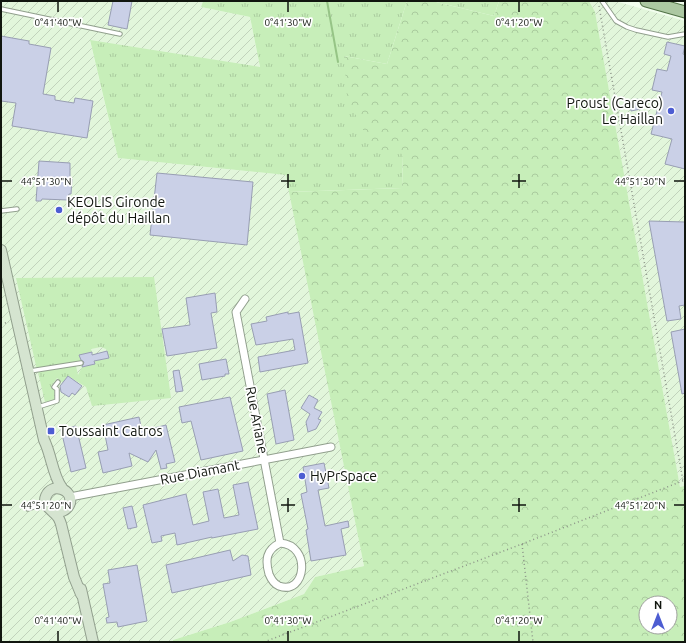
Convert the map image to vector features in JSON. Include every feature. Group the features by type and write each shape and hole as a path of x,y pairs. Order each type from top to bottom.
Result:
{"main road":[{"path":"646,1 685,12"}],"street":[{"path":"1,250 44,440 49,450 56,478 70,497 67,509 67,522 93,642"},
{"name":"Rue Ariane","path":"245,299 236,312 280,543"},
{"path":"44,440 43,451 50,479 48,492 45,499 49,509 58,517 61,524 74,577 82,594"},
{"name":"Rue Diamant","path":"70,497 331,447"},
{"path":"48,492 54,488 62,488"},
{"path":"52,511 60,512 67,509"},
{"path":"280,543 293,546 299,555 301,575 296,584 290,586 280,586 272,580 269,574 267,559 268,554 272,547 280,543"}],"lane":[{"path":"602,1 616,21 627,27 668,37 685,34"},
{"path":"1,9 120,34"},
{"path":"1,211 17,209"},
{"path":"29,371 81,363"},
{"path":"37,407 57,401 57,390 54,386 58,382"},
{"path":"28,509 46,503"}],"path":[{"path":"264,642 684,481 598,1"},
{"path":"522,544 533,642"}],"shaded area":[{"path":"1,1 203,1 201,7 250,17 260,68 90,41 118,158 287,175 364,566 315,577 304,594 230,622 173,640 173,642 1,642"},
{"path":"589,1 615,1 685,21 685,486 680,488 595,13"}],"green space":[{"path":"203,1 407,1 387,64 344,56 403,154 402,188 289,192 286,175 118,158 90,40 260,67 250,17 201,7"},
{"path":"407,1 432,1 494,16 499,1 589,1 595,12 680,487 685,486 685,642 173,642 173,640 230,622 304,594 315,577 364,566 289,192 402,188 403,154 374,151 347,98 344,56 387,64"},
{"path":"432,1 499,1 494,16"},
{"path":"154,277 171,398 92,406 86,387 68,376 63,383 57,378 51,386 54,389 54,400 45,402 38,372 76,366 78,375 82,367 95,364 94,359 101,360 109,358 106,349 101,347 91,349 92,352 80,355 81,363 37,370 16,278"}],"building":[{"path":"113,1 132,1 127,29 108,25"},
{"path":"1,36 29,41 29,44 51,48 43,94 55,96 55,100 74,103 75,98 93,101 87,138 12,126 16,103 1,101"},
{"name":"Proust (Careco) Le Haillan","path":"667,42 685,46 683,54 685,55 685,169 665,164 672,139 651,134 662,92 652,90 657,69 667,71 671,56 664,54"},
{"path":"638,99 641,109 631,111 630,101"},
{"path":"39,161 70,163 70,179 72,179 71,194 69,194 68,200 42,199 41,201 36,201"},
{"path":"157,173 253,182 247,245 150,235"},
{"path":"649,221 685,222 685,305 679,306 681,319 667,321"},
{"path":"215,293 217,312 211,313 217,348 167,356 162,329 190,325 186,298"},
{"path":"288,312 288,314 299,312 308,363 260,372 258,357 295,350 293,339 256,345 251,324 267,321 266,317"},
{"path":"685,329 685,393 682,394 671,332"},
{"path":"107,351 109,358 94,361 95,364 82,367 84,362 81,360 79,355 92,352 92,355"},
{"path":"226,359 229,374 202,380 199,364"},
{"path":"179,370 183,391 176,392 173,371"},
{"path":"68,376 82,386 75,395 72,393 69,397 61,392 60,386"},
{"path":"285,390 294,440 276,444 267,394"},
{"path":"309,395 318,400 314,408 322,412 318,419 321,420 316,429 308,432 306,422 310,414 301,408"},
{"path":"230,397 243,451 201,460 191,421 182,423 179,407"},
{"path":"139,417 142,431 166,425 175,462 166,464 167,468 161,469 156,450 148,462 129,453 132,466 103,473 98,452 108,450 103,425"},
{"path":"76,426 86,468 71,472 61,430"},
{"path":"324,463 329,488 318,490 325,526 348,521 349,527 341,529 346,555 311,561 306,530 308,529 301,494 307,492 303,467"},
{"path":"248,482 258,529 177,545 175,533 161,536 162,541 152,543 143,505 186,494 193,525 209,521 203,492 218,489 224,518 239,515 233,485"},
{"path":"132,506 137,527 128,529 123,508"},
{"path":"230,550 233,561 242,555 248,556 251,575 172,593 166,565"},
{"path":"137,565 147,621 118,627 117,622 107,623 106,618 109,617 103,584 110,583 108,570"}],"waterway":[{"path":"327,1 338,62"}],"place":[{"name":"Proust (Careco) Le Haillan","path":"671,111"},
{"name":"KEOLIS Gironde dépôt du Haillan","path":"59,210"},
{"name":"Toussaint Catros","path":"51,431"},
{"name":"HyPrSpace","path":"302,476"}]}
